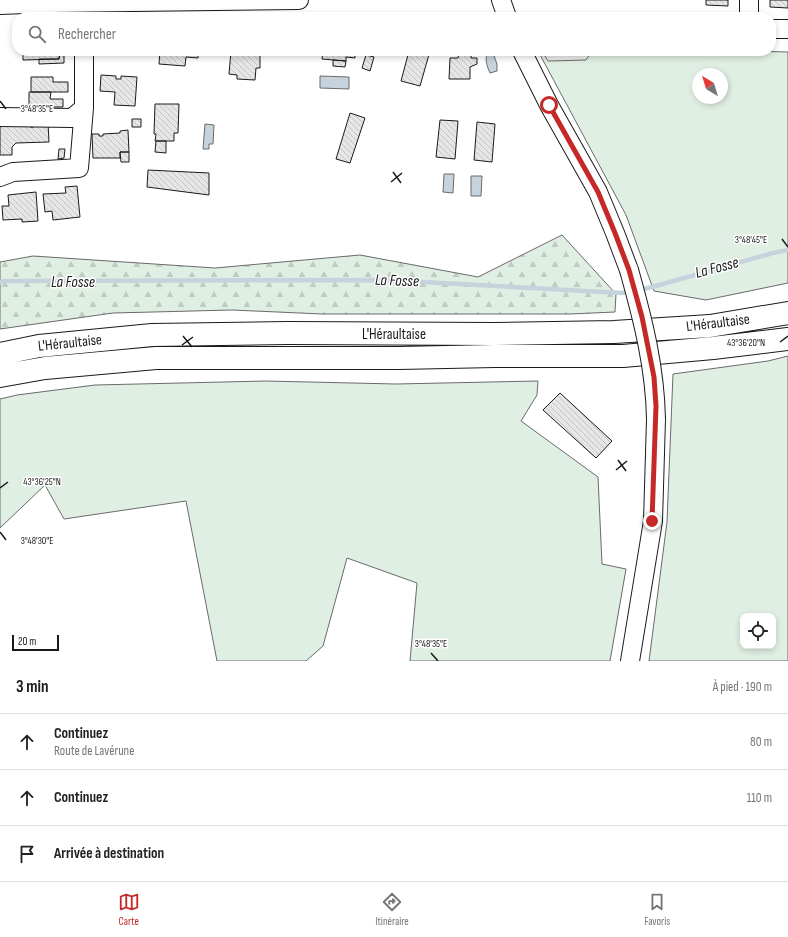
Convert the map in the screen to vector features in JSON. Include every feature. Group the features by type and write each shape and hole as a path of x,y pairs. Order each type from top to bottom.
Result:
{"highway":[{"name":"L'Héraultaise","path":"0,354 39,346 152,335 288,333 494,334 614,332 710,326 788,313"},
{"name":"L'Héraultaise","path":"0,376 45,368 156,358 623,356 713,348 788,339"}],"street":[{"path":"0,4 51,1 84,10 299,0"},
{"path":"501,0 505,12"},
{"path":"748,12 749,0"},
{"path":"776,29 788,29"},
{"path":"0,177 13,172 79,168 84,108 84,56"},
{"path":"524,56 549,105 598,192 615,233 629,270 642,317 654,377 656,419 652,521 630,661"},
{"path":"0,117 72,118 84,108"}],"green space":[{"path":"776,52 788,52 788,283 706,300 654,291 626,215 541,56 776,56"},
{"path":"562,235 616,294 615,312 570,314 322,314 232,310 113,313 0,329 0,262 33,256 215,268 360,255 478,277"},
{"path":"788,356 788,661 649,661 667,522 673,374 768,361"},
{"path":"266,381 396,384 538,381 537,395 521,421 598,477 602,564 626,569 610,661 410,661 417,583 347,558 323,646 306,661 217,661 186,501 64,519 45,485 0,528 0,399 17,395 95,385"}],"shaded area":[{"path":"494,56 497,64 497,71 490,73 486,57"},
{"path":"545,56 589,56 586,60 548,61"},
{"path":"320,76 349,77 349,89 320,88"},
{"path":"205,124 214,125 213,144 209,144 209,149 203,149"},
{"path":"444,174 454,174 453,193 443,192"},
{"path":"471,176 482,176 481,196 471,196"}],"building":[{"path":"706,0 728,0 728,6 706,5"},
{"path":"770,0 788,0 788,8 770,7"},
{"path":"23,56 59,56 59,59 23,60"},
{"path":"59,56 64,56 64,63 39,64 39,59 59,59"},
{"path":"160,56 198,56 198,58 186,57 185,66 159,64"},
{"path":"231,56 260,56 260,68 256,68 255,80 237,79 237,75 229,74"},
{"path":"322,56 355,56 355,58 346,57 346,61 322,59"},
{"path":"366,56 374,57 370,71 362,68"},
{"path":"408,56 429,56 420,86 401,81"},
{"path":"458,56 471,56 471,58 477,58 477,64 470,67 470,79 449,79 450,58 458,58"},
{"path":"333,60 346,61 345,67 333,66"},
{"path":"101,75 116,76 116,79 121,79 121,76 137,77 135,106 114,105 115,92 100,91"},
{"path":"31,77 53,77 53,82 68,82 68,92 31,92"},
{"path":"29,92 51,92 50,99 63,99 63,107 29,107"},
{"path":"155,104 179,104 178,133 174,133 174,141 155,141"},
{"path":"350,113 365,118 350,163 336,159"},
{"path":"132,119 141,119 141,127 132,127"},
{"path":"440,120 458,121 455,159 436,157"},
{"path":"477,122 495,124 492,162 474,160"},
{"path":"48,123 49,142 16,143 12,147 12,155 0,155 0,124 30,124 30,127 34,127 34,124"},
{"path":"128,130 129,152 120,152 120,158 93,158 92,134 99,134 99,136 103,136 103,134 120,133 120,131"},
{"path":"156,141 166,141 166,153 155,152"},
{"path":"59,149 65,149 64,158 58,159"},
{"path":"120,152 129,152 129,162 121,162"},
{"path":"148,170 209,173 209,195 147,187"},
{"path":"77,186 80,217 53,220 52,211 45,212 43,194 66,193 65,187"},
{"path":"36,192 38,221 22,222 22,219 3,220 2,206 9,206 8,195"},
{"path":"560,393 612,441 596,458 543,410"}],"waterway":[{"name":"La Fosse","path":"639,290 788,250"},
{"name":"La Fosse","path":"0,282 387,280 622,293 632,291"}],"route":[{"path":"549,105 598,192 629,270 642,317 654,377 656,406 652,521"}]}
